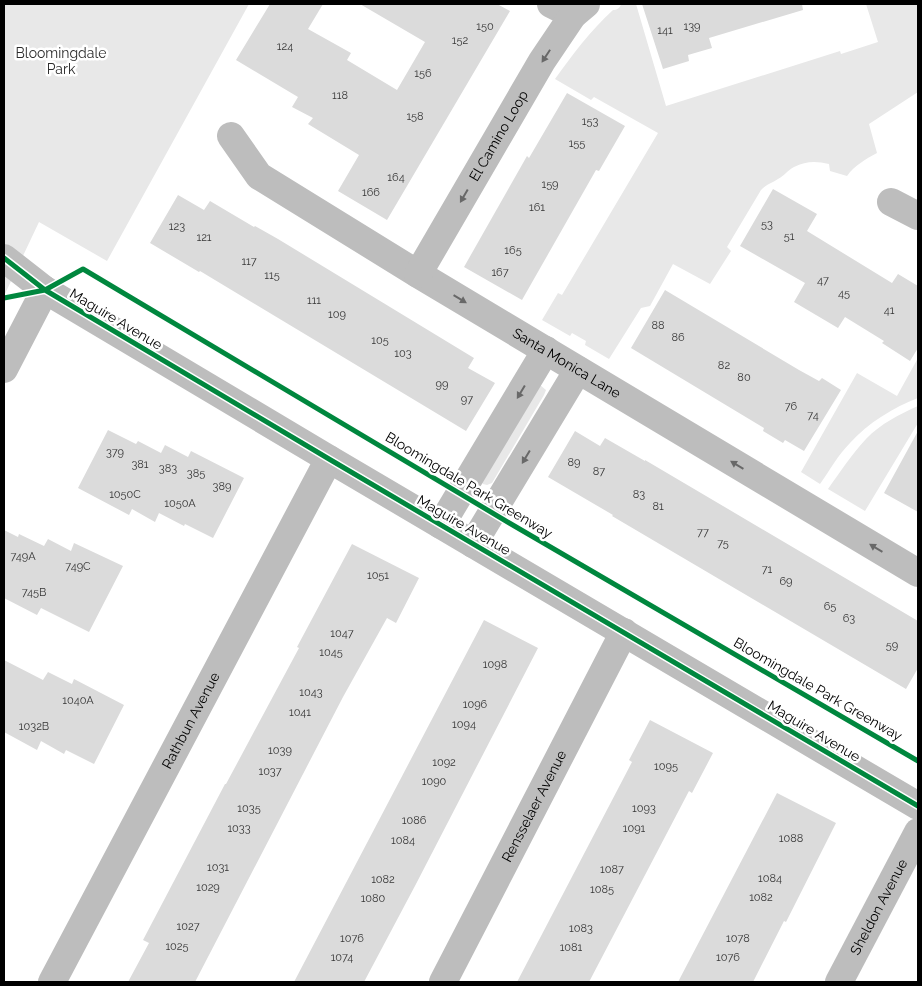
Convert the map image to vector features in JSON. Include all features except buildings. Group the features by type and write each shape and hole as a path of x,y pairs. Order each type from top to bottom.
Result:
{"street":[{"name":"El Camino Loop","path":"418,274 542,62 570,8"},
{"name":"Santa Monica Lane","path":"231,136 258,176 418,274 918,573"},
{"path":"892,202 918,216"},
{"name":"Maguire Avenue","path":"4,258 45,290 918,806"},
{"path":"4,368 45,290"},
{"path":"441,525 546,350"},
{"path":"474,544 578,370"},
{"name":"Rathbun Avenue","path":"52,982 329,458"},
{"name":"Rensselaer Avenue","path":"443,982 624,632"},
{"name":"Sheldon Avenue","path":"839,982 918,832"}],"green space":[{"name":"Bloomingdale Park","path":"4,4 249,4 107,261 39,222 4,296"},
{"path":"621,4 636,4 666,106 840,51 841,54 878,42 866,4 918,4 918,92 869,124 877,153 857,165 847,176 830,171 829,164 807,163 792,168 761,190 727,247 731,251 710,284 673,264 650,306 641,308 609,359 585,345 586,341 572,333 570,336 542,320 558,293 562,295 658,133 594,97 591,100 555,79 589,34 613,10 619,8"},
{"path":"918,358 918,398 873,422 857,436 842,452 820,484 801,472 857,373 897,396"},
{"path":"540,385 546,390 544,395 492,483 483,484 480,480"},
{"path":"918,406 918,423 865,511 828,489 851,457 872,434 890,420"}],"cycle path":[{"path":"4,258 45,290 918,806"},
{"name":"Bloomingdale Park Greenway","path":"4,298 45,290 83,269 511,524 918,761"}]}
